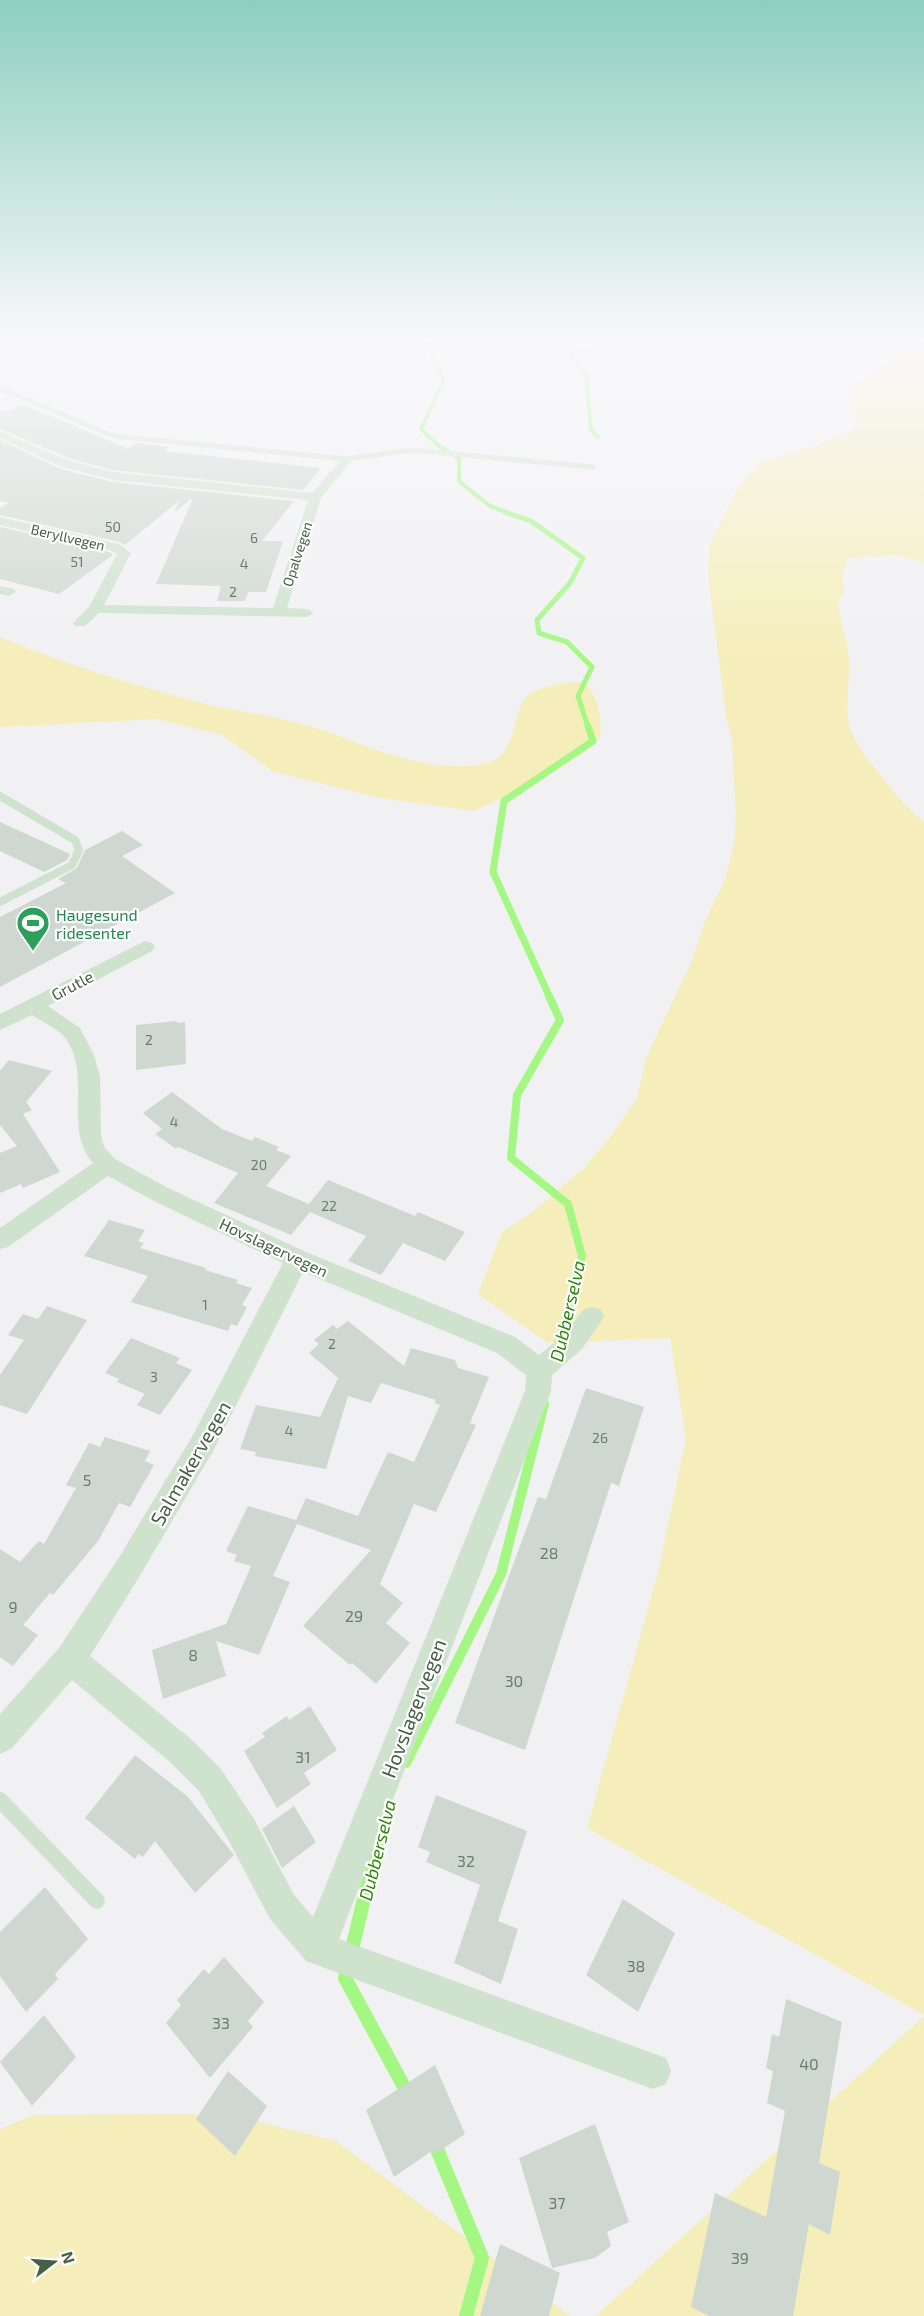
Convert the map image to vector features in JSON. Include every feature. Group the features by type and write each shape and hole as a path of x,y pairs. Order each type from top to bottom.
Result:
{"street":[{"name":"Opalvegen","path":"36,451 75,467 114,476 315,497"},
{"name":"Opalvegen","path":"279,612 315,497 347,459"},
{"name":"Beryllvegen","path":"0,521 114,547 124,553 95,609 80,623"},
{"path":"95,609 307,613"},
{"name":"Grutle","path":"0,1023 145,947"},
{"name":"Hovslagervegen","path":"33,1006 73,1034 84,1055 89,1077 90,1135 94,1150 107,1165 162,1195 297,1259 506,1346 539,1370 538,1391 318,1948"},
{"path":"1,1238 107,1165"},
{"name":"Salmakervegen","path":"0,1738 70,1659 128,1569 203,1443 297,1259"},
{"path":"539,1370 573,1342 592,1317"},
{"path":"70,1659 181,1751 210,1780 242,1831 282,1907 318,1948 653,2071"}],"lane":[{"path":"271,451 347,459 393,451"},
{"path":"417,451 593,467"},
{"path":"0,796 75,840 79,853 77,861 72,865 0,902"},
{"path":"0,1800 97,1901"}],"shaded area":[{"path":"796,451 924,451 924,563 896,555 849,558 843,575 844,592 838,602 849,657 849,725 860,747 881,776 924,822 924,2015 587,1828 659,1569 686,1438 670,1338 548,1343 478,1294 502,1232 534,1211 584,1168 610,1137 637,1098 646,1058 691,963 706,919 725,880 734,844 736,818 732,739 726,716 708,574 709,547 737,489 762,461"},
{"path":"0,637 72,664 146,687 208,704 302,724 390,755 435,765 482,764 495,760 509,743 524,700 537,690 557,684 584,682 598,708 600,738 584,753 537,781 474,811 381,798 274,772 222,735 157,719 0,727"},
{"path":"924,2016 924,2316 596,2316"},
{"path":"226,2114 336,2141 570,2316 0,2316 0,2129 34,2115"}],"building":[{"path":"0,451 23,451 61,469 113,482 294,501 262,541 283,541 266,592 248,592 245,601 217,601 221,586 156,584 193,498 174,512 180,500 125,545 0,515 0,508 9,503 0,501"},
{"path":"52,451 165,451 321,468 303,490 114,470 71,459"},
{"path":"0,527 109,552 113,555 59,594 0,579"},
{"path":"0,822 70,854 67,860 44,872 0,851"},
{"name":"Haugesund ridesenter","path":"122,831 143,845 122,856 175,893 0,987 0,917 66,883 58,879 77,868 85,850"},
{"path":"177,1021 177,1023 185,1022 186,1064 136,1070 136,1025"},
{"path":"9,1060 52,1071 26,1102 32,1110 23,1114 60,1172 23,1188 21,1184 0,1193 0,1153 17,1146 0,1125 0,1071"},
{"path":"172,1092 222,1129 252,1141 255,1137 279,1147 276,1150 291,1156 266,1186 309,1204 328,1180 415,1216 418,1212 465,1232 445,1261 403,1243 381,1275 348,1261 366,1236 310,1212 291,1235 214,1203 238,1173 178,1147 176,1149 155,1134 162,1129 143,1113"},
{"path":"109,1220 145,1230 138,1241 144,1243 140,1248 206,1268 205,1270 238,1280 236,1283 252,1288 242,1305 247,1307 237,1326 231,1324 228,1331 131,1302 148,1276 84,1256"},
{"path":"47,1306 87,1320 27,1414 0,1405 0,1375 24,1340 8,1335 23,1314 38,1319"},
{"path":"348,1321 404,1366 411,1348 455,1360 458,1368 489,1377 470,1423 476,1425 436,1512 414,1504 380,1584 403,1603 386,1623 410,1643 376,1684 303,1626 371,1550 297,1524 273,1576 290,1582 259,1655 216,1641 226,1676 163,1699 152,1650 226,1624 251,1566 234,1561 237,1555 226,1551 248,1506 296,1520 306,1498 358,1516 388,1452 414,1462 440,1405 434,1403 436,1400 381,1383 371,1403 348,1396 326,1469 255,1456 256,1452 240,1449 256,1405 320,1417 338,1378 309,1353 319,1344 314,1340 333,1325 337,1329"},
{"path":"131,1338 180,1358 176,1363 192,1370 160,1415 137,1405 145,1394 117,1382 119,1379 105,1373"},
{"path":"586,1388 644,1407 619,1486 611,1483 525,1750 455,1723 538,1497 546,1499"},
{"path":"105,1437 150,1451 145,1461 154,1465 130,1507 119,1503 98,1541 53,1595 50,1593 23,1625 38,1635 13,1666 0,1657 0,1549 20,1562 39,1541 44,1544 76,1488 66,1485 89,1443 100,1447"},
{"path":"310,1706 337,1750 304,1773 311,1784 277,1808 244,1751 265,1737 262,1733 287,1716 289,1720"},
{"path":"135,1755 188,1797 234,1855 195,1893 155,1841 143,1857 138,1854 135,1859 85,1818"},
{"path":"436,1795 527,1831 498,1921 518,1929 501,1984 454,1963 480,1885 426,1862 430,1852 418,1847"},
{"path":"294,1806 316,1842 282,1868 262,1829"},
{"path":"45,1887 88,1939 55,1974 58,1979 26,2012 0,1976 0,1932"},
{"path":"623,1899 675,1933 638,2012 586,1975"},
{"path":"224,1957 264,2002 248,2021 253,2027 210,2078 166,2023 181,2005 177,2000 204,1969 209,1974"},
{"path":"786,1999 842,2022 819,2163 840,2172 830,2235 809,2224 793,2316 709,2316 691,2307 715,2193 766,2217 785,2111 767,2103 773,2071 766,2068 772,2034 779,2037"},
{"path":"44,2015 76,2057 32,2106 0,2062"},
{"path":"435,2065 465,2134 435,2154 433,2150 394,2177 366,2110"},
{"path":"228,2071 267,2106 235,2156 196,2119"},
{"path":"595,2124 629,2222 607,2232 611,2246 595,2258 552,2268 519,2158"},
{"path":"500,2244 560,2273 549,2316 480,2316"}],"waterway":[{"name":"Dubberselva","path":"447,451 459,458 459,481 490,506 509,513"},
{"name":"Dubberselva","path":"505,512 531,521 583,558 570,583 537,620 539,633 567,642 592,667 578,696 588,727"},
{"name":"Dubberselva","path":"550,998 493,872 504,801 593,741 588,726"},
{"name":"Dubberselva","path":"549,996 560,1020 517,1095 511,1158 568,1204 582,1256 560,1340"},
{"name":"Dubberselva","path":"559,1345 561,1338"},
{"name":"Dubberselva","path":"406,1763 501,1574 544,1404"},
{"name":"Dubberselva","path":"382,1824 345,1978 408,2094"},
{"name":"Dubberselva","path":"434,2142 482,2258 466,2316"}],"place":[{"name":"Haugesund ridesenter","path":"33,952"}]}
